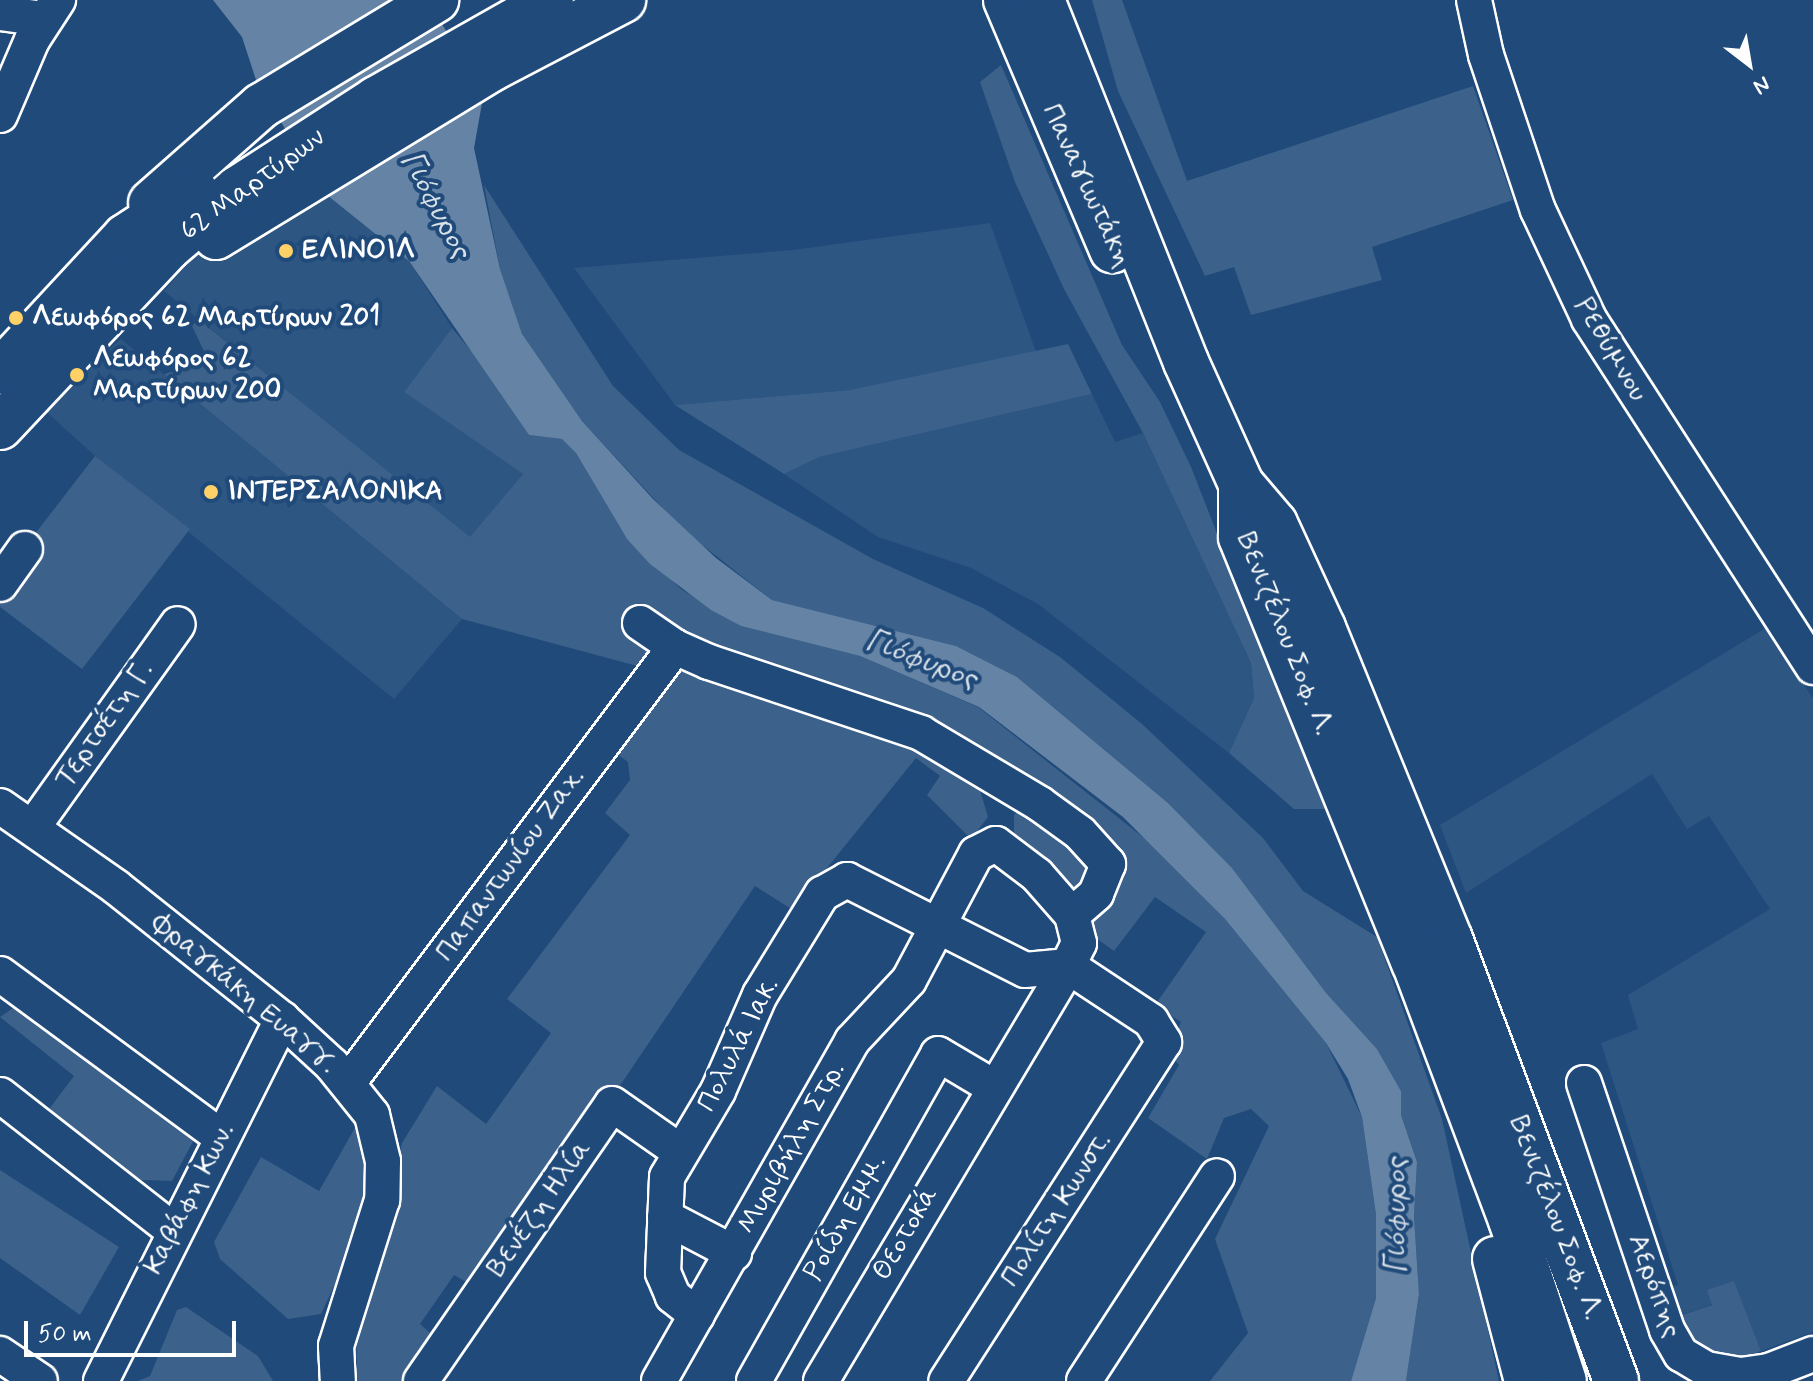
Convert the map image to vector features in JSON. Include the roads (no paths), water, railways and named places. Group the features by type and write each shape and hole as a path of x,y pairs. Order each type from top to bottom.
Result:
{"main road":[{"name":"62 Μαρτύρων","path":"0,372 136,255 190,227 282,143 494,0"},
{"name":"62 Μαρτύρων","path":"451,31 551,0"},
{"name":"62 Μαρτύρων","path":"451,31 623,0"},
{"path":"986,0 1048,108"},
{"name":"Παναγιωτάκη","path":"1006,0 1048,108 1113,251 1186,362"},
{"name":"Παναγιωτάκη","path":"1042,0 1186,362 1241,484"},
{"path":"1070,0 1099,93 1117,191"},
{"path":"282,143 451,31"},
{"name":"62 Μαρτύρων","path":"0,427 73,343 136,255 200,247 282,143"},
{"name":"Βενιζέλου Σοφ. Λ.","path":"1241,484 1241,537 1357,816 1476,1131 1564,1381"},
{"name":"Βενιζέλου Σοφ. Λ.","path":"1241,484 1275,524 1323,628 1590,1305 1616,1381"},
{"path":"1476,1131 1495,1259 1527,1381"},
{"path":"1590,1305 1638,1381"}],"street":[{"name":"Ρεθύμνου","path":"1474,0 1486,55 1533,197 1589,319 1813,667"},
{"path":"0,13 51,10 0,115"},
{"path":"0,584 25,549"},
{"path":"640,623 675,647 921,733 1040,804 1080,833 1108,864 1096,894 1072,915 1079,943 1068,966 1025,970 938,924"},
{"name":"Τερτσέτη Γ.","path":"33,827 178,624"},
{"name":"Παπαντωνίου Ζαχ.","path":"348,1083 675,647"},
{"name":"Φραγκάκη Ευαγγ.","path":"0,806 33,827 282,1019 348,1083 378,1128 384,1178 378,1221 336,1346 338,1381"},
{"name":"Μυριβήλη Στρ.","path":"659,1381 852,1041 909,980 976,854 991,844 1020,860 1072,915"},
{"name":"Πολυλά Ιακ.","path":"697,1315 667,1288 662,1257 667,1177 679,1151 718,1091 760,995 822,894 847,880 938,924"},
{"name":"Πολίτη Κωνστ.","path":"946,1381 1150,1069 1164,1037 1151,1021 1068,966"},
{"name":"Θεοτοκά","path":"821,1381 992,1086 1068,966"},
{"path":"0,974 221,1137"},
{"name":"Καβάφη Κων.","path":"101,1381 173,1230 282,1019"},
{"name":"Ροίδη Εμμ.","path":"754,1381 938,1054 992,1086"},
{"name":"Αερόπης","path":"1584,1083 1667,1330 1681,1354 1706,1369 1741,1375 1769,1371 1813,1354"},
{"path":"0,1095 173,1230"},
{"name":"Βενέζη Ηλία","path":"421,1381 612,1104 679,1151"},
{"path":"1084,1381 1217,1176"},
{"path":"665,1217 734,1253"},
{"path":"0,1354 40,1381"}],"water":[{"name":"Γιόφυρος","path":"213,0 427,0 484,92 474,148 500,269 522,334 582,421 653,499 716,558 772,600 956,646 1017,677 1168,803 1232,868 1326,993 1377,1049 1401,1091 1401,1115 1417,1162 1414,1217 1419,1294 1406,1381 1351,1381 1376,1298 1376,1215 1362,1117 1348,1079 1326,1043 1225,919 1123,817 979,707 860,656 741,626 711,610 650,564 627,539 576,453 562,439 529,435 409,261 322,191 256,80 242,37"}],"place":[{"name":"ΕΛΙΝΟΙΛ","path":"286,251"},
{"name":"Λεωφόρος 62 Μαρτύρων 201","path":"16,318"},
{"name":"Λεωφόρος 62 Μαρτύρων 200","path":"77,375"},
{"name":"ΙΝΤΕΡΣΑΛΟΝΙΚΑ","path":"211,492"}]}
